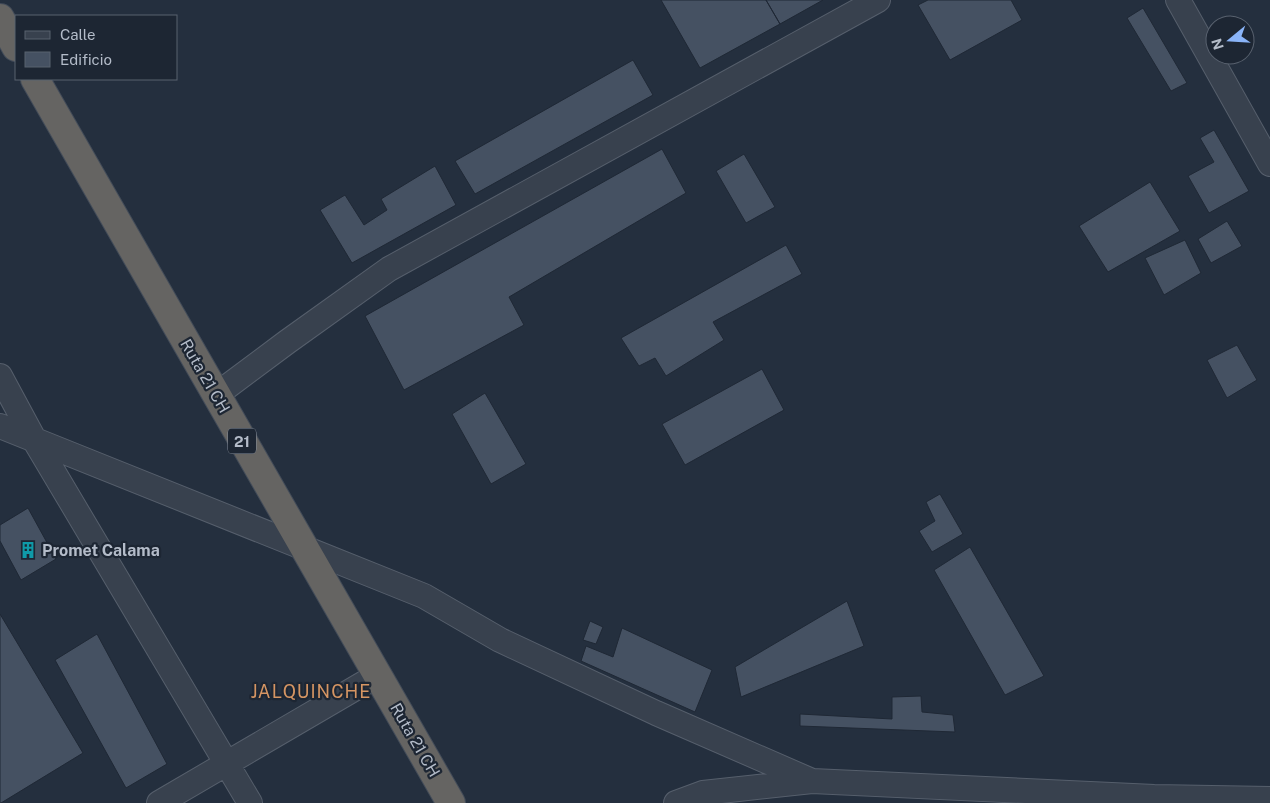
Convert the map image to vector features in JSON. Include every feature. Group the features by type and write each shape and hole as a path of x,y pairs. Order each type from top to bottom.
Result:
{"highway":[{"path":"0,18 15,45"},
{"name":"Ruta 21 CH","path":"36,80 451,803"}],"street":[{"path":"216,395 389,269 878,0"},
{"path":"1178,0 1270,164"},
{"path":"0,376 35,441 250,803"},
{"path":"0,426 424,596 500,640 656,714 812,781"},
{"path":"159,803 378,675"},
{"path":"676,803 703,793 812,781 1144,797 1270,799"}],"building":[{"path":"661,0 766,0 780,24 700,68"},
{"path":"766,0 823,0 780,24"},
{"path":"928,0 1011,0 1022,20 950,60 918,5"},
{"path":"1143,8 1187,83 1171,91 1127,18"},
{"path":"633,60 653,95 475,194 455,161"},
{"path":"1214,130 1249,191 1209,213 1188,176 1214,162 1200,138"},
{"path":"662,149 686,193 509,297 524,325 404,390 365,316"},
{"path":"744,154 775,207 746,223 716,171"},
{"path":"435,166 456,205 352,263 320,210 345,195 364,225 387,210 381,199"},
{"path":"1150,182 1180,231 1108,272 1079,226"},
{"path":"1227,221 1242,246 1211,263 1198,239"},
{"path":"1185,240 1201,273 1164,295 1145,258"},
{"path":"786,245 802,274 713,322 724,340 666,376 655,358 639,366 621,338"},
{"path":"1237,345 1257,380 1227,398 1207,360"},
{"path":"762,369 784,410 685,465 662,424"},
{"path":"485,393 526,464 491,484 452,414"},
{"path":"940,494 963,534 932,552 919,531 935,521 926,502"},
{"name":"Promet Calama","path":"28,508 56,559 21,580 0,541 0,525"},
{"path":"970,547 1044,676 1005,695 934,570"},
{"path":"847,601 864,646 741,697 735,667"},
{"path":"0,614 83,753 1,803 0,803"},
{"path":"590,621 603,627 596,644 583,640"},
{"path":"622,628 712,670 695,712 581,661 586,646 613,657"},
{"path":"97,634 167,764 126,788 55,660"},
{"path":"921,696 922,712 953,715 955,732 800,726 800,714 892,719 892,697"}],"place":[{"name":"Promet Calama","path":"28,550"}],"district":[{"name":"JALQUINCHE","path":"311,691"}]}
